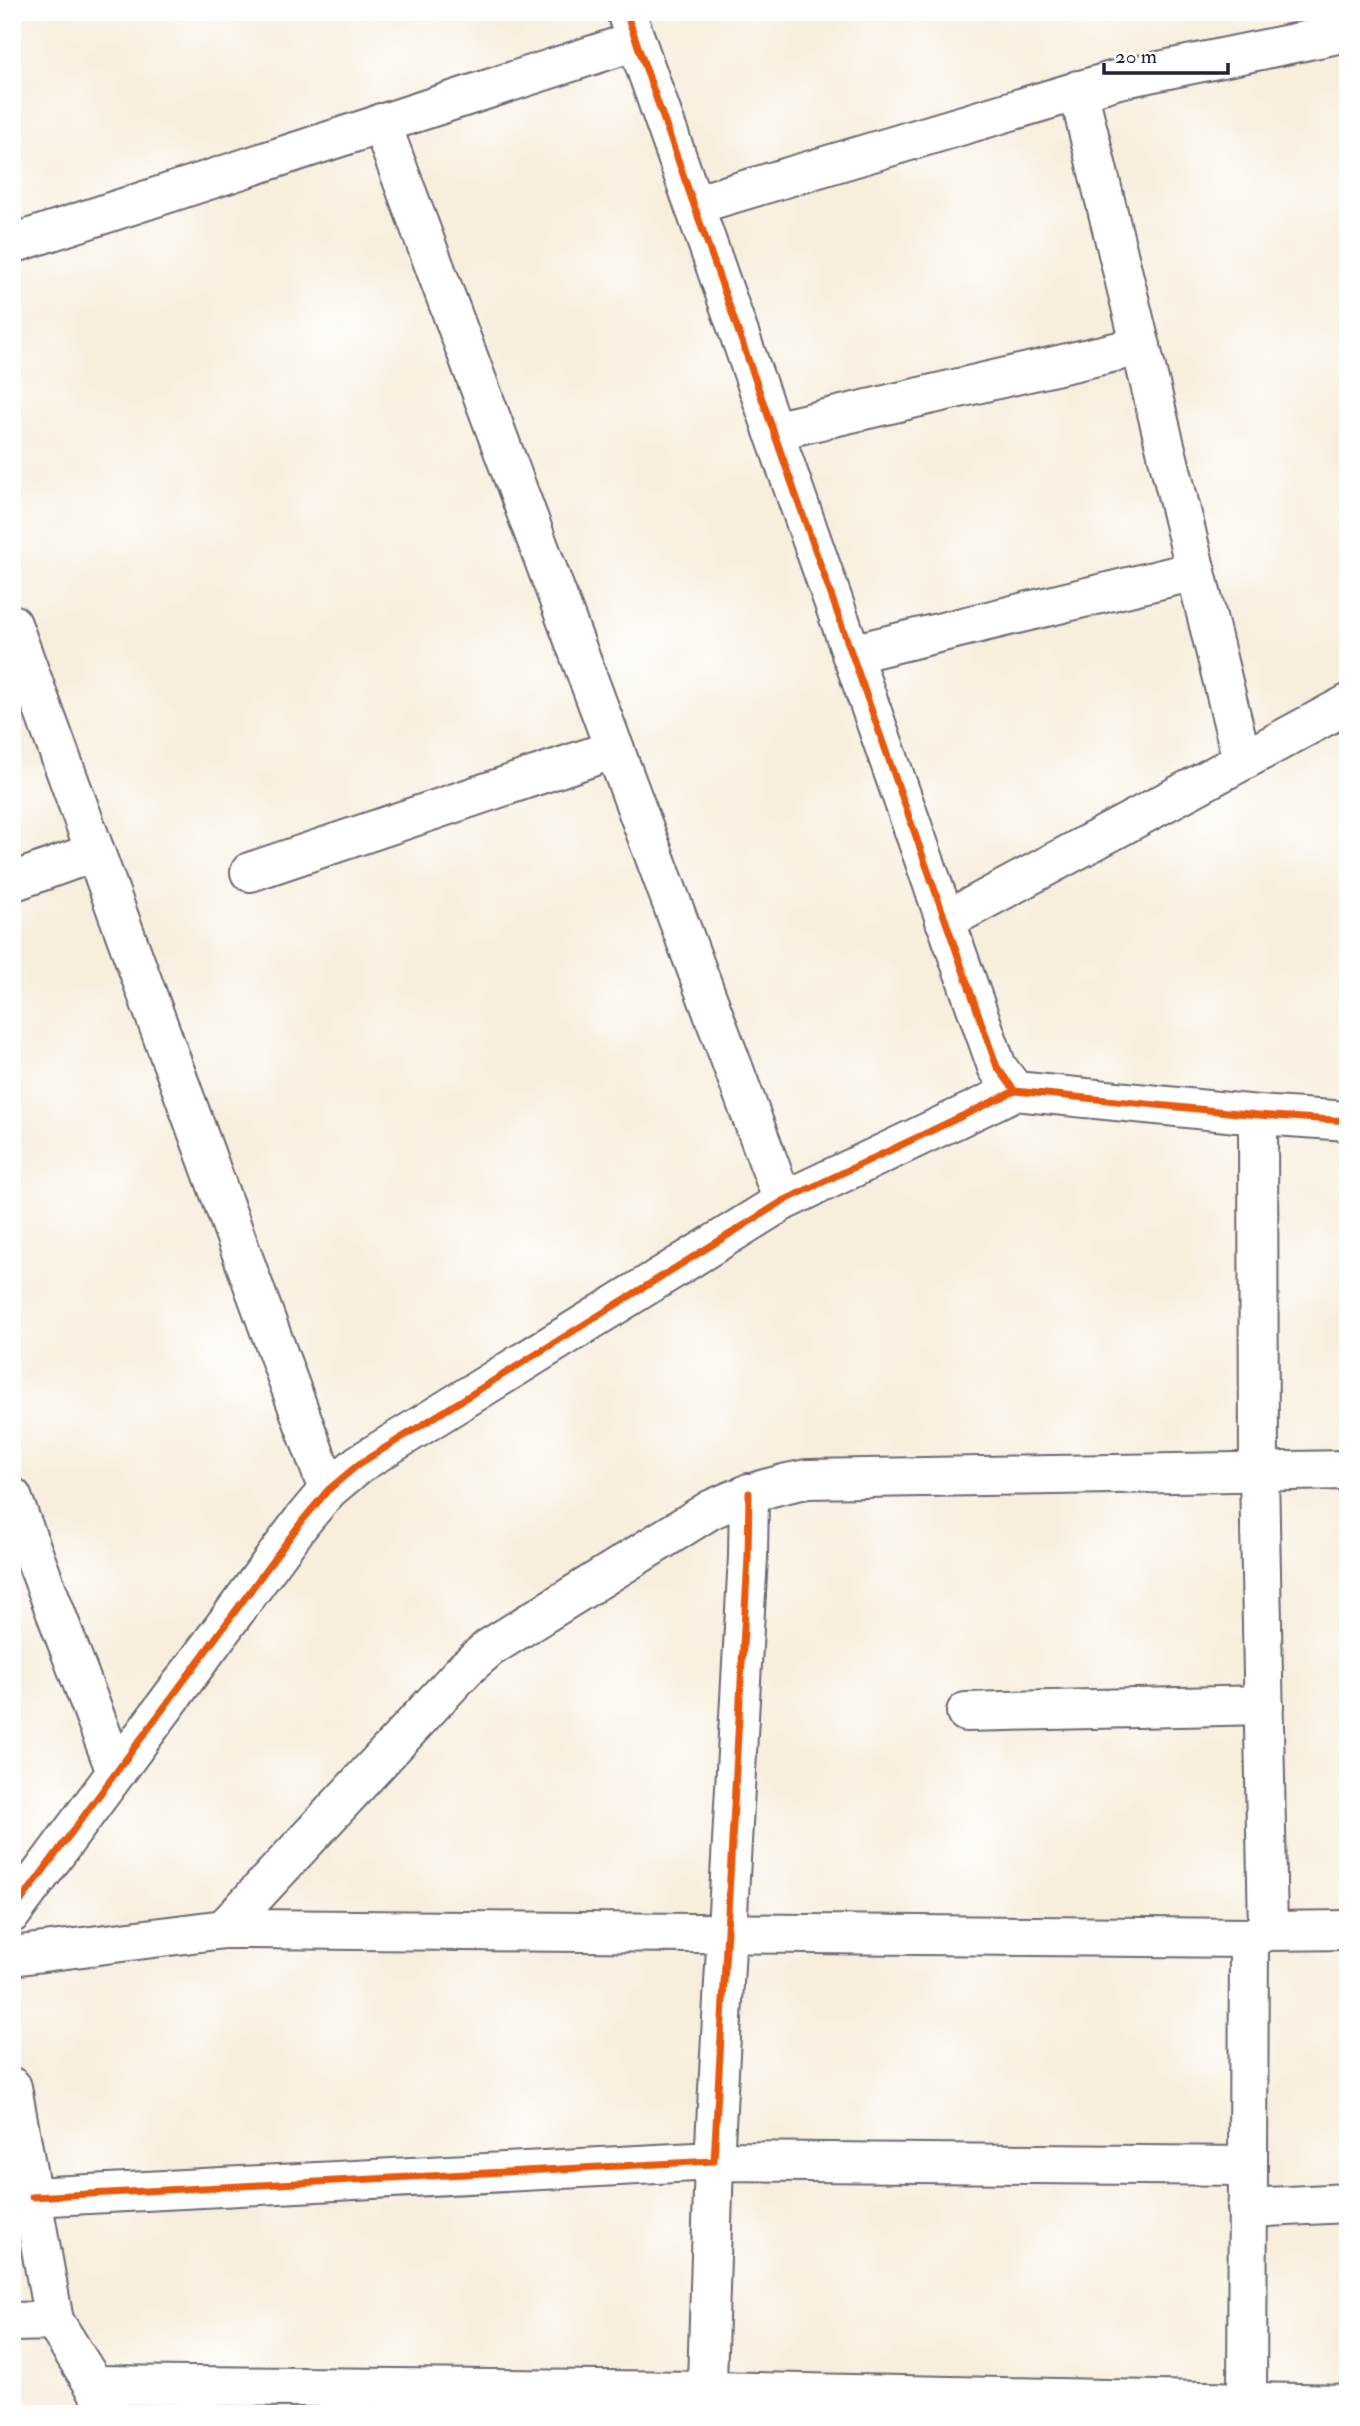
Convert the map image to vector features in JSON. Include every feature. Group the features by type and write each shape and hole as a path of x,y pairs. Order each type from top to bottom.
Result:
{"street":[{"path":"12,244 381,124 631,27 997,1067 1016,1091"},
{"path":"694,205 1078,90 1152,71 1348,32"},
{"path":"1078,90 1242,760"},
{"path":"381,124 783,1201"},
{"path":"773,431 1141,346"},
{"path":"851,654 1195,570"},
{"path":"16,644 95,852 328,1490"},
{"path":"945,921 1348,704"},
{"path":"250,872 615,749"},
{"path":"12,882 95,852"},
{"path":"12,1913 302,1521 328,1490 359,1464 783,1201 1016,1091 1258,1115 1348,1121"},
{"path":"1247,2402 1248,2166 1264,1706 1259,1472 1258,1115"},
{"path":"224,1929 465,1669 489,1648 710,1510 749,1493 807,1479 1348,1470"},
{"path":"706,2402 714,2161 748,1557 749,1493"},
{"path":"12,1497 116,1772"},
{"path":"965,1712 1264,1706"},
{"path":"12,1956 224,1929 1258,1935 1348,1930"},
{"path":"12,2087 54,2321 103,2399 1348,2404"},
{"path":"32,2197 714,2161 1248,2166"},
{"path":"1247,2208 1348,2203"},
{"path":"12,2322 54,2321"}],"cycle path":[{"path":"626,12 997,1067 1015,1091 1348,1121"},
{"path":"12,1913 302,1521 328,1490 359,1464 783,1201 1015,1091"},
{"path":"32,2197 714,2161 748,1557 749,1493"}]}
